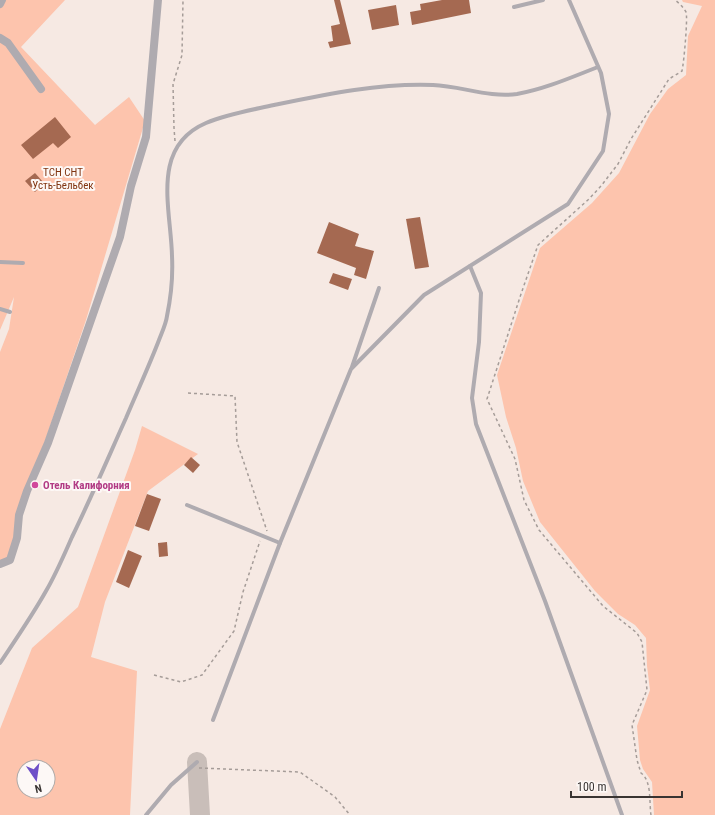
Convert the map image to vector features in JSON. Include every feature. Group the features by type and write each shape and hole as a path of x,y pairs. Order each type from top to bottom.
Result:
{"street":[{"path":"0,4 2,0"},
{"path":"0,564 10,560 17,538 19,514 27,491 48,443 120,237 131,186 146,137 158,0"},
{"path":"0,38 8,43 41,89"}],"lane":[{"path":"514,7 543,0"},
{"path":"351,369 424,295 568,204 603,151 609,114 601,73 570,0"},
{"path":"0,663 47,590 99,480 152,358 167,318 172,280 172,255 167,177 176,146 192,130 228,115 331,93 364,88 404,85 435,85 505,95 516,94 537,89 598,67"},
{"path":"0,262 23,263"},
{"path":"470,266 481,293 479,342 472,398 476,424 545,601 622,815"},
{"path":"213,720 280,543 351,369 379,288"},
{"path":"0,309 10,312"},
{"path":"187,505 280,543"},
{"path":"146,815 171,785 197,762"}],"path":[{"path":"176,146 173,84 182,55 183,0"},
{"path":"651,815 649,783 641,773 637,760 632,726 647,690 642,642 637,633 603,606 539,530 524,500 515,459 487,399 538,245 589,199 601,186 618,164 631,139 669,80 682,71 685,54 686,13 681,5 675,0"},
{"path":"188,393 235,396 237,442 269,538"},
{"path":"154,675 181,682 202,675 234,631 243,592 262,535"},
{"path":"197,768 300,772 335,797 350,815"}],"green space":[{"name":"ТСН СНТ Усть-Бельбек","path":"0,0 65,0 21,47 95,125 129,97 145,121 86,320 46,438 8,558 0,562 0,352 9,329 14,297 0,330"},
{"path":"682,0 715,0 715,815 654,815 652,782 643,769 640,760 637,726 650,690 646,638 635,625 618,614 595,591 540,522 523,481 516,448 506,417 497,375 540,248 592,203 619,173 650,114 668,89 686,75 688,36 702,6 683,2"},
{"path":"142,426 198,454 148,491 105,602 91,657 137,671 130,815 0,815 0,729 32,648 78,607 135,450"}],"building":[{"path":"334,0 340,0 351,44 330,48 328,42 333,41 331,26 340,24"},
{"path":"442,0 469,0 471,13 412,25 410,12 421,10 420,4"},
{"path":"396,5 399,25 372,30 368,10"},
{"path":"55,117 71,137 58,148 53,143 33,159 21,145"},
{"path":"35,173 44,183 35,192 25,181"},
{"path":"420,217 429,267 415,269 406,219"},
{"path":"329,222 359,234 355,246 374,251 366,279 354,275 356,268 317,253"},
{"path":"333,273 352,279 348,290 329,283"},
{"path":"191,457 200,465 193,473 184,465"},
{"path":"147,494 161,499 149,531 135,526"},
{"path":"167,542 168,556 159,557 158,543"},
{"path":"128,550 142,556 129,588 116,582"}],"taxiway":[{"path":"197,762 200,815"}],"place":[{"name":"Отель Калифорния","path":"35,485"}]}
